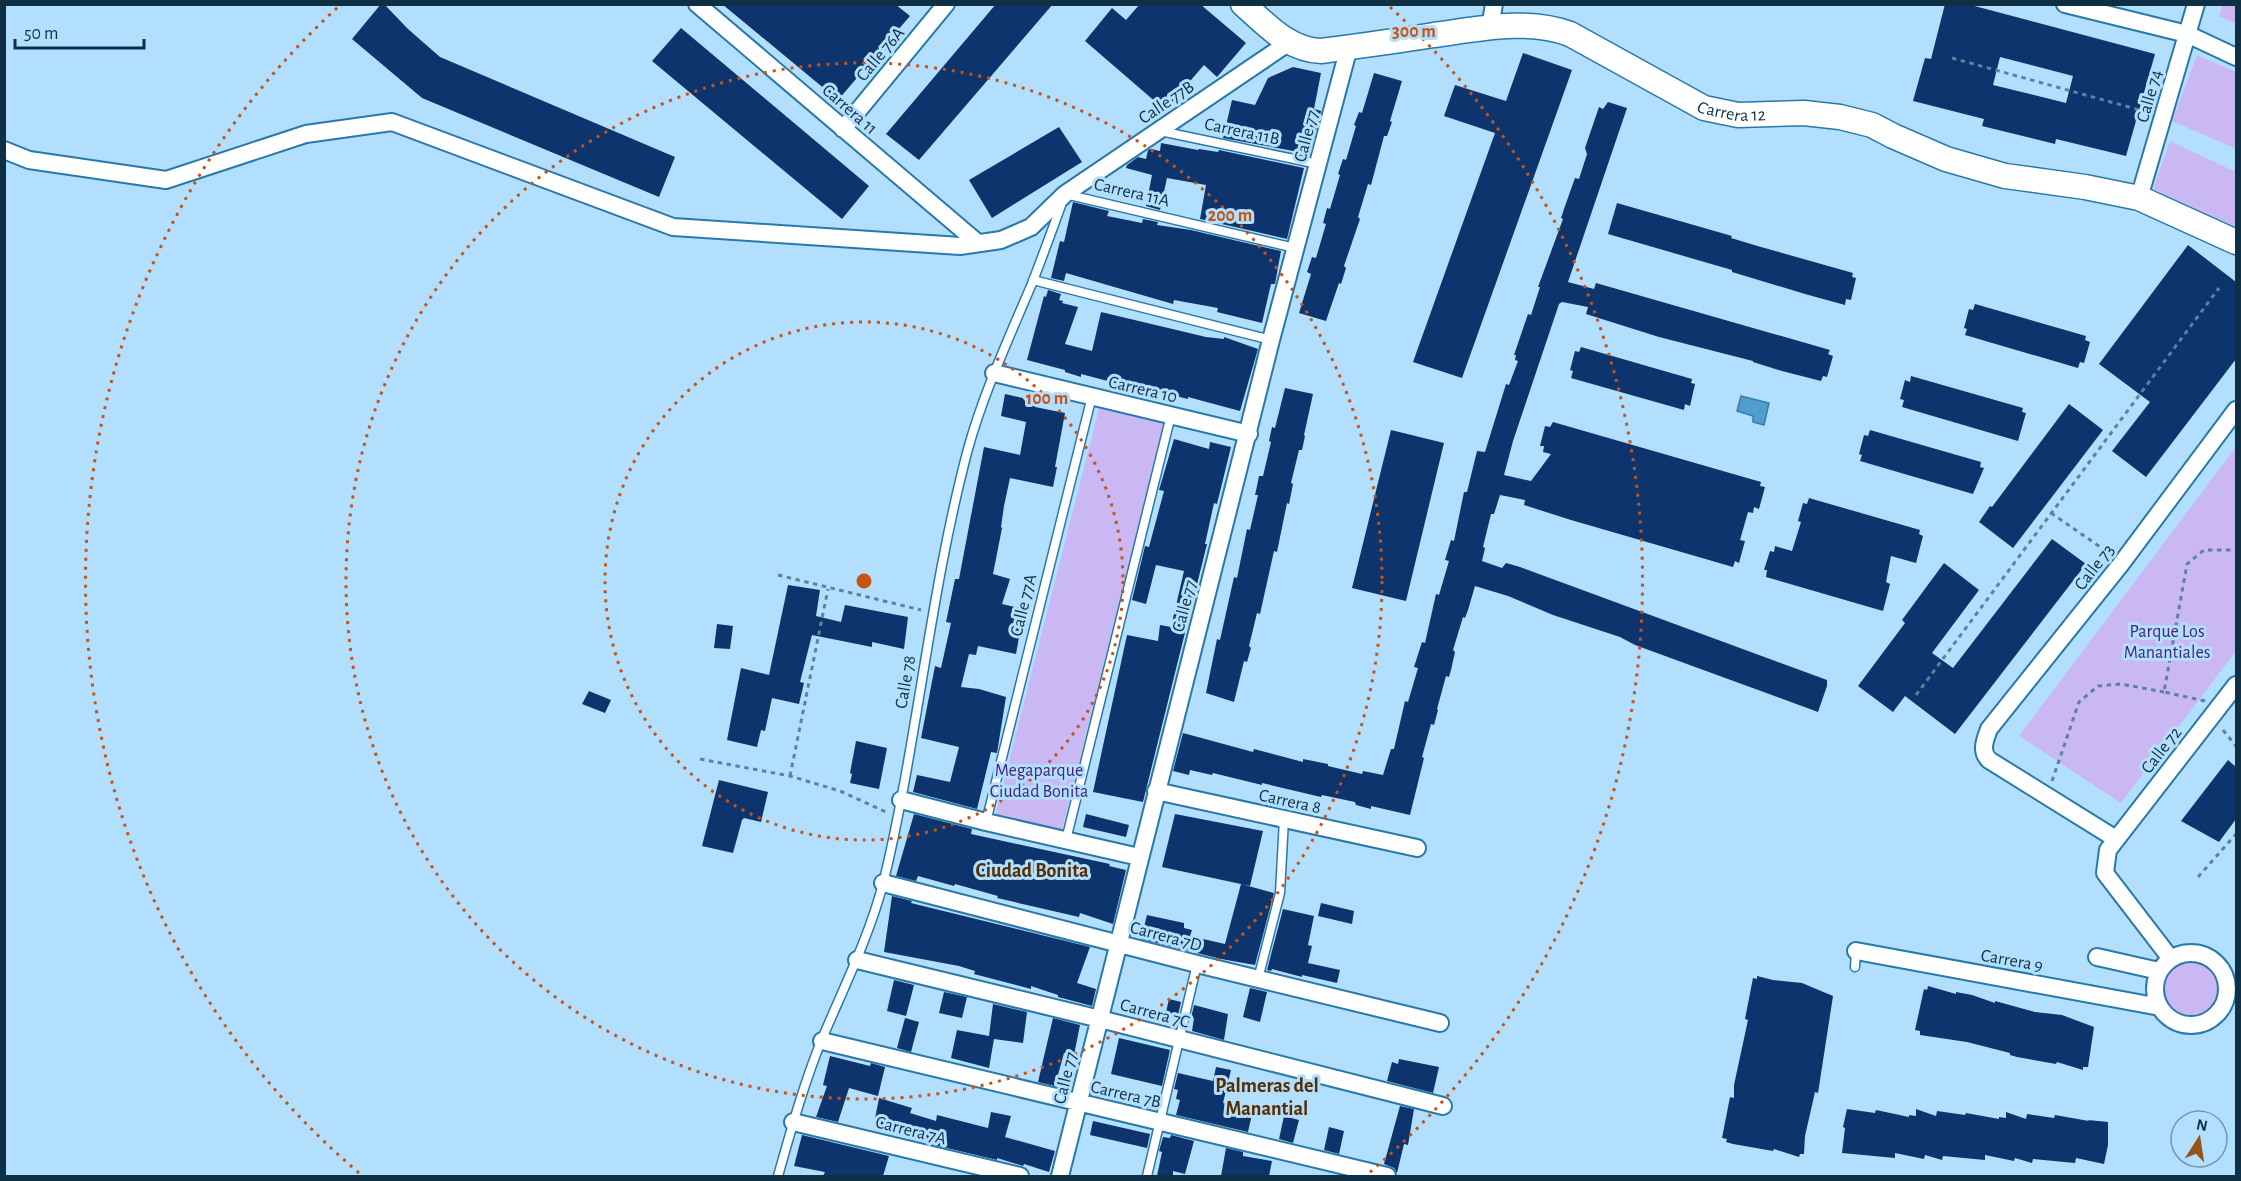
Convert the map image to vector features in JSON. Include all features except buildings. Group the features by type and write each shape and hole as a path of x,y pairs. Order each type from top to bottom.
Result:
{"main road":[{"name":"Carrera 12","path":"1243,4 1288,43 1310,51 1349,47 1492,16 1552,28 1570,34 1704,108 1738,115 1804,113 1840,117 1872,125 1946,159 2005,176 2085,187 2139,198 2236,242"}],"street":[{"name":"Carrera 11","path":"696,4 978,243"},
{"name":"Calle 76A","path":"843,129 946,4"},
{"path":"2065,4 2187,34 2236,57"},
{"name":"Calle 74","path":"2139,198 2196,4"},
{"name":"Calle 77B","path":"4,150 29,160 166,180 306,134 392,122 673,227 960,246 1001,240 1031,227 1065,194 1288,43"},
{"name":"Calle 77","path":"1060,1176 1271,340 1349,47"},
{"name":"Carrera 10","path":"994,373 1249,434"},
{"name":"Calle 73","path":"2116,839 1989,760 1984,753 1984,747 1989,729 2121,564 2236,410"},
{"name":"Calle 72","path":"2165,965 2105,873 2108,850 2236,685"},
{"name":"Carrera 8","path":"1156,791 1417,849"},
{"path":"901,800 1139,857"},
{"name":"Carrera 7D","path":"883,883 1197,964 1440,1023"},
{"path":"2187,953 2208,957 2217,964 2225,978 2227,992 2225,1003 2212,1019 2202,1023 2182,1024 2172,1020 2160,1007 2155,993 2156,981 2165,965 2187,953"},
{"path":"2097,957 2165,965"},
{"name":"Carrera 9","path":"1855,959 2160,1007"},
{"name":"Carrera 7C","path":"857,960 1443,1106"},
{"path":"2225,978 2236,963"},
{"name":"Carrera 7B","path":"822,1041 1387,1176"},
{"name":"Carrera 7A","path":"793,1122 1020,1176"}],"lane":[{"name":"Carrera 11B","path":"1158,131 1318,164"},
{"name":"Carrera 11A","path":"1065,194 1295,248"},
{"name":"Calle 78","path":"778,1176 793,1122 822,1041 857,960 883,883 901,800 949,532 969,447 994,373 1033,280 1065,194"},
{"path":"1033,280 1271,340"},
{"name":"Calle 77A","path":"987,822 1092,396"},
{"path":"1066,840 1172,415"},
{"path":"1258,979 1280,893 1284,819"},
{"path":"1146,1176 1197,964"}],"path":[{"path":"1952,58 2163,116"},
{"path":"1916,695 2219,288"},
{"path":"2051,513 2121,564"},
{"path":"2164,692 2187,564 2204,550 2236,550"},
{"path":"778,575 913,609 935,611"},
{"path":"790,776 828,589"},
{"path":"2058,762 2079,702 2098,686 2121,684 2200,700"},
{"path":"2212,717 2236,746"},
{"path":"700,759 790,776 840,792 897,818"},
{"path":"2198,877 2236,834"}],"green space":[{"path":"2223,4 2236,5 2236,24 2219,16"},
{"path":"2197,55 2236,72 2236,149 2172,121"},
{"path":"2170,141 2236,172 2236,227 2153,189"},
{"name":"Megaparque Ciudad Bonita","path":"1100,405 1165,421 1061,833 995,816"},
{"name":"Parque Los Manantiales","path":"2236,447 2236,651 2121,803 2019,736"},
{"path":"2191,962 2210,970 2218,989 2210,1008 2191,1016 2172,1008 2164,989 2172,970"}],"water":[{"path":"1741,396 1769,403 1764,425 1753,422 1753,416 1737,411"}],"district":[{"name":"Ciudad Bonita","path":"1032,870"},
{"name":"Palmeras del Manantial","path":"1267,1096"}]}
